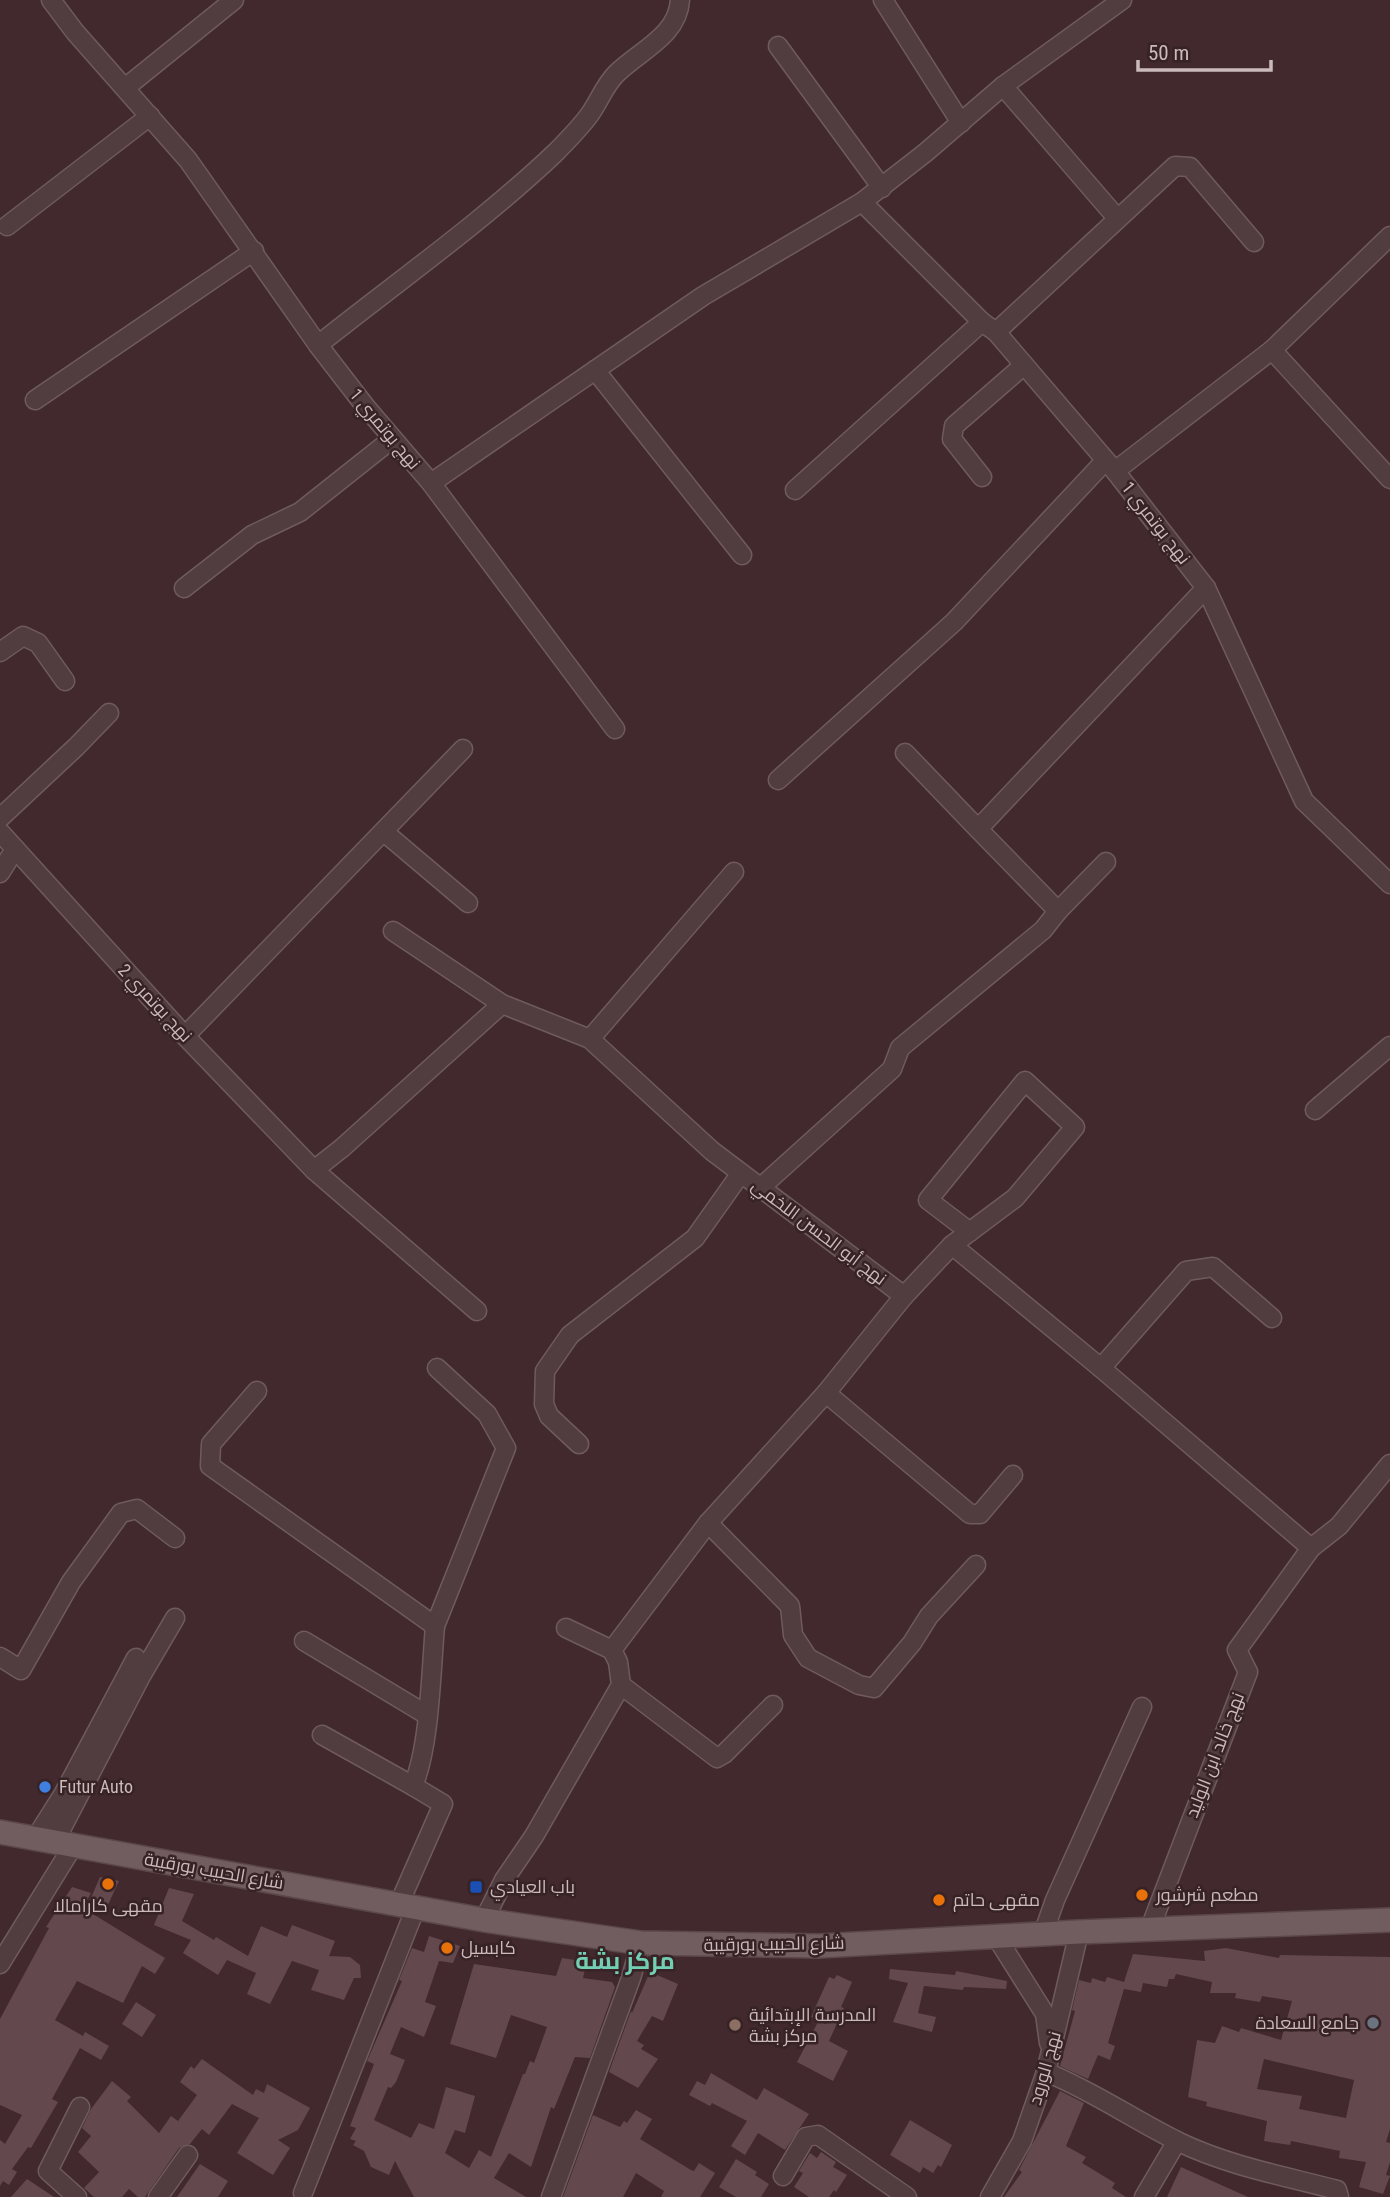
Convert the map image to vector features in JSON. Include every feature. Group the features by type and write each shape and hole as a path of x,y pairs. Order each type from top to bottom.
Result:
{"main road":[{"name":"شارع الحبيب بورقيبة","path":"0,1832 484,1920 641,1943 819,1946 1079,1932 1390,1920"}],"street":[{"name":"نهج بوتمري 1","path":"51,0 75,33 188,160 318,345 431,483 703,296 863,202 1003,86 1122,0"},
{"path":"125,88 234,0"},
{"path":"318,345 501,200 554,153 590,114 613,77 658,41 674,23 680,0"},
{"path":"883,0 961,123"},
{"path":"778,46 882,188"},
{"path":"1003,86 1117,218"},
{"path":"7,226 150,117"},
{"path":"795,490 1175,166 1190,167 1254,242"},
{"name":"نهج بوتمري 1","path":"863,202 1024,365 1110,466 1206,588 1304,801 1390,884"},
{"path":"778,780 954,622 1110,466 1272,350 1390,236"},
{"path":"35,400 254,251"},
{"path":"1272,350 1390,479"},
{"path":"982,477 952,439 954,426 1024,365"},
{"path":"595,370 743,555"},
{"path":"184,587 252,535 300,512 393,439"},
{"path":"431,483 615,729"},
{"path":"978,829 1206,588"},
{"path":"0,652 23,636 38,643 65,681"},
{"path":"0,818 110,713"},
{"path":"185,1036 463,749"},
{"path":"905,753 1058,911"},
{"name":"نهج بوتمري 2","path":"0,832 185,1036 314,1170 477,1311"},
{"path":"384,832 468,903"},
{"path":"0,873 15,849"},
{"path":"760,1188 892,1069 900,1048 1043,930 1106,862"},
{"path":"590,1039 734,872"},
{"name":"نهج أبو الحسن اللخمي","path":"393,931 502,1004 590,1039 712,1151 904,1296 952,1245 970,1232 1015,1198 1075,1127 1025,1081 928,1200 970,1232"},
{"path":"314,1170 502,1004"},
{"path":"1315,1110 1390,1046"},
{"path":"579,1444 549,1416 544,1405 545,1371 570,1335 695,1238 741,1173"},
{"path":"952,1245 1101,1368 1311,1548"},
{"path":"1101,1368 1186,1270 1213,1268 1272,1318"},
{"path":"612,1650 708,1523 826,1393 904,1296"},
{"path":"413,1786 419,1773 427,1715 435,1626 506,1448 487,1414 437,1368"},
{"path":"257,1391 211,1444 210,1466 435,1626"},
{"path":"826,1393 970,1514 979,1514 1013,1475"},
{"name":"نهج خالد ابن الوليد","path":"1149,1931 1248,1672 1237,1650 1311,1548 1339,1526 1390,1464"},
{"path":"0,1657 21,1670 71,1582 121,1513 137,1509 176,1538"},
{"path":"708,1523 790,1606 793,1635 808,1658 859,1685 874,1688 912,1643 929,1616 976,1565"},
{"path":"0,1964 54,1843 141,1676 175,1618"},
{"path":"484,1920 503,1880 534,1836 621,1685 618,1661 612,1650 566,1628"},
{"path":"304,1641 427,1715"},
{"path":"54,1843 64,1793 136,1658"},
{"path":"621,1685 716,1758 724,1754 773,1705"},
{"path":"1043,1934 1055,1900 1142,1707"},
{"path":"303,2193 443,1804 322,1735"},
{"name":"نهج الورود","path":"990,2197 1022,2141 1049,2064 1079,1932"},
{"path":"997,1938 1045,2014 1049,2064 1076,2085 1177,2141 1219,2159 1337,2190 1339,2197"},
{"path":"551,2197 631,1978 641,1943"},
{"path":"77,2197 48,2172 80,2106"},
{"path":"783,2176 806,2137 818,2135 907,2197"},
{"path":"1144,2197 1177,2141"},
{"path":"158,2197 188,2155"}],"building":[{"path":"100,1877 119,1881 107,1907 90,1900"},
{"path":"72,1887 91,1893 83,1908 165,1958 155,1974 142,1966 123,2003 77,1981 55,2020 83,2036 85,2032 109,2046 101,2060 80,2048 52,2099 58,2102 31,2148 28,2147 12,2169 17,2172 9,2185 3,2181 0,2186 0,2140 5,2144 22,2115 0,2105 0,2019 49,1928 46,1927"},
{"path":"169,1888 194,1894 182,1921 248,1956 261,1926 287,1937 292,1925 335,1941 329,1956 350,1957 360,1965 361,1978 354,1978 344,2000 311,1990 319,1970 292,1961 270,2004 247,1994 256,1973 227,1960 218,1975 183,1953 191,1940 154,1925"},
{"path":"429,1936 460,1946 453,1963 439,1961 425,2002 436,2006 424,2037 401,2027 390,2054 405,2060 396,2082 391,2088 388,2087 374,2120 411,2138 419,2123 434,2129 446,2087 475,2096 465,2133 455,2130 445,2153 469,2168 479,2150 491,2157 523,2074 530,2061 534,2063 547,2027 511,2015 496,2058 450,2044 474,1964 556,1976 562,1958 575,1960 574,1967 585,1969 583,1978 612,1982 615,1987 590,2058 575,2057 554,2109 551,2107 531,2167 509,2153 494,2178 526,2197 414,2197 395,2161 389,2175 371,2167 364,2151 353,2145 356,2141 350,2139 356,2128 350,2126 374,2064 367,2061 402,1981 399,1980 412,1948 424,1952"},
{"path":"1226,1948 1279,1958 1280,1955 1390,1957 1390,2129 1386,2142 1390,2143 1390,2162 1386,2175 1390,2176 1383,2194 1359,2187 1366,2162 1339,2158 1340,2151 1291,2141 1290,2145 1264,2141 1267,2121 1206,2106 1207,2102 1188,2097 1197,2040 1215,2043 1222,2026 1239,2032 1241,2028 1281,2040 1292,2001 1262,1996 1260,2002 1235,1998 1236,1993 1210,1993 1212,1982 1176,1974 1174,1979 1169,1979 1167,1987 1143,1983 1141,1992 1124,1989 1108,2043 1115,2046 1110,2060 1098,2055 1088,2079 1060,2066 1075,2011 1072,2010 1079,1980 1091,1983 1092,1978 1105,1982 1107,1977 1124,1982 1133,1954 1205,1961 1204,1951","holes":["1264,2059 1354,2080 1346,2118 1299,2109 1302,2096 1257,2089"]},
{"path":"890,1969 955,1975 956,1971 1007,1981 1006,1989 964,1987 963,1990 924,1986 918,2013 936,2017 932,2032 893,2022 908,1983 889,1979"},
{"path":"649,1974 678,1984 663,2021 652,2016 637,2041 644,2045 641,2049 658,2059 638,2088 609,2072 631,2011 632,2013"},
{"path":"837,1975 852,1982 829,2041 848,2051 833,2081 797,2062 819,2020 811,2017 829,1977 834,1979"},
{"path":"136,2002 156,2015 142,2037 122,2024"},
{"path":"202,2059 253,2095 256,2089 264,2093 267,2084 310,2108 298,2130 278,2140 290,2148 273,2175 237,2153 259,2118 232,2104 209,2135 202,2129 190,2144 179,2148 145,2197 138,2197 129,2189 122,2197 94,2197 84,2188 99,2172 78,2152 91,2136 82,2128 91,2109 112,2081 131,2097 127,2101 159,2133 171,2116 178,2121 197,2095 180,2082 191,2066 194,2069"},
{"path":"711,2073 757,2100 764,2088 809,2114 785,2150 758,2133 745,2155 731,2146 747,2121 712,2103 710,2106 689,2095 697,2081 705,2085"},
{"path":"1060,2091 1084,2103 1066,2146 1086,2157 1082,2163 1115,2183 1112,2188 1126,2197 1004,2197 1022,2172 1019,2170"},
{"path":"636,2110 652,2119 640,2139 691,2170 694,2171 699,2163 715,2173 700,2197 661,2197 664,2191 636,2173 623,2197 563,2197 593,2115 620,2127 624,2121 627,2123"},
{"path":"910,2120 952,2145 941,2167 938,2165 933,2173 923,2167 920,2173 890,2155"},
{"path":"821,2152 836,2162 833,2167 847,2175 836,2192 834,2190 829,2197 809,2197 794,2187 803,2173 799,2171 810,2153 817,2158"},
{"path":"736,2159 757,2172 755,2175 769,2184 761,2197 736,2197 719,2187"},
{"path":"200,2164 228,2181 218,2197 177,2197"},
{"path":"1181,2167 1248,2197 1167,2197"},
{"path":"27,2179 54,2197 11,2197"}],"place":[{"name":"Futur Auto","path":"45,1787"},
{"name":"مقهى كارامالا","path":"108,1884"},
{"name":"باب العيادي","path":"476,1887"},
{"name":"مطعم شرشور","path":"1142,1895"},
{"name":"مقهى حاتم","path":"939,1900"},
{"name":"كابسيل","path":"447,1948"},
{"name":"جامع السعادة","path":"1373,2023"},
{"name":"المدرسة الإبتدائية مركز بشة","path":"735,2025"}],"district":[{"name":"مركز بشة","path":"625,1961"}]}
